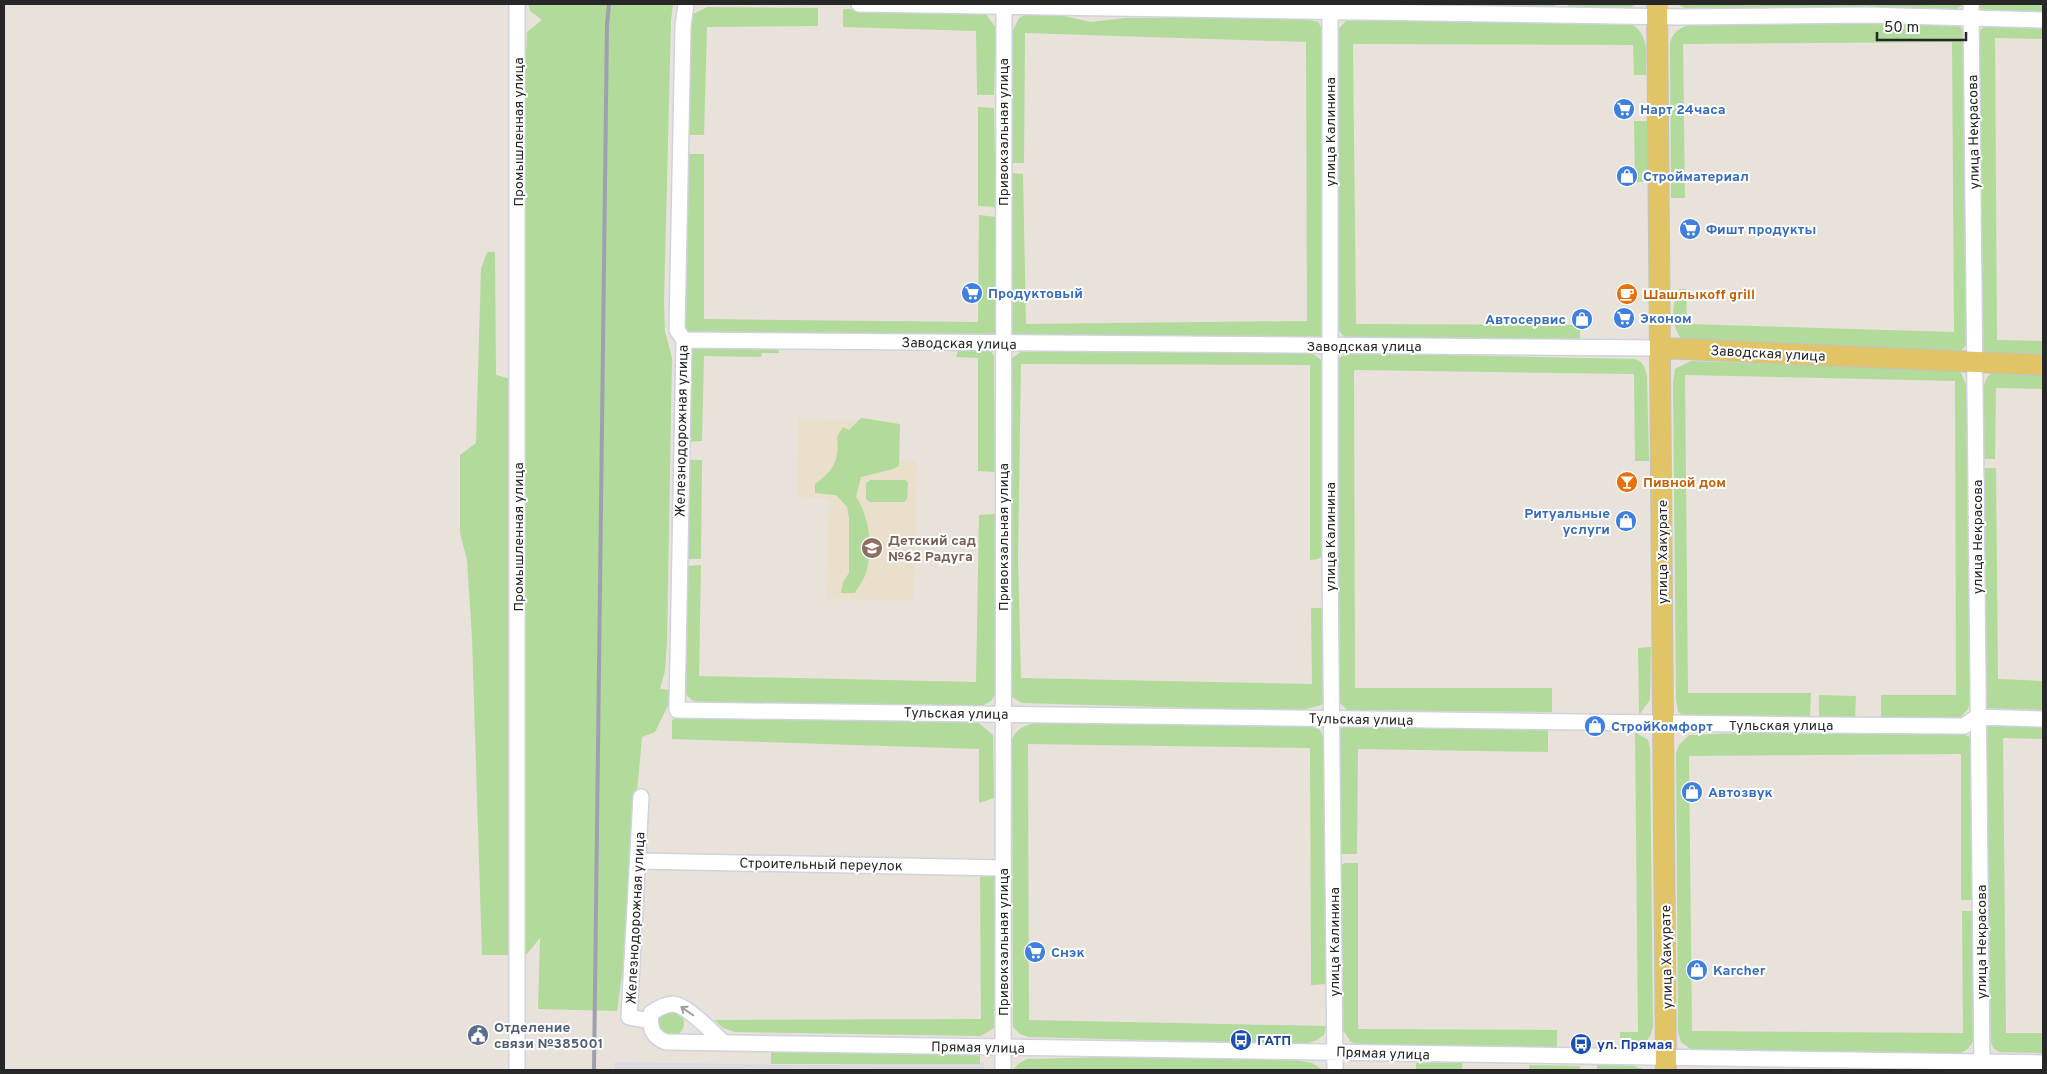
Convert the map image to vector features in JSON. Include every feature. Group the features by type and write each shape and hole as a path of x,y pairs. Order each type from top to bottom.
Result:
{"main road":[{"name":"улица Хакурате","path":"1657,10 1666,1064"},
{"name":"Заводская улица","path":"1660,348 2043,365"}],"street":[{"name":"Промышленная улица","path":"516,1070 517,4"},
{"name":"Железнодорожная улица","path":"677,710 684,340 677,330 682,74 686,4"},
{"path":"859,4 1657,10 1866,15 1971,10 2043,20"},
{"name":"Привокзальная улица","path":"1002,1070 1004,6"},
{"name":"улица Калинина","path":"1330,7 1335,1070"},
{"name":"улица Некрасова","path":"1971,10 1982,1067"},
{"name":"Заводская улица","path":"684,340 1660,348"},
{"name":"Тульская улица","path":"677,710 1003,713 1664,724 1964,726 1977,717 2043,718"},
{"name":"Железнодорожная улица","path":"641,797 640,861 629,1017 650,1021"},
{"name":"Строительный переулок","path":"640,861 1003,868"},
{"path":"650,1021 652,1013 659,1007 673,1004 686,1009 723,1042"},
{"name":"Прямая улица","path":"650,1021 651,1029 657,1039 666,1042 1335,1052 1666,1064 1982,1067 2043,1063"}],"shaded area":[{"name":"Детский сад №62 Радуга","path":"798,419 898,421 897,461 917,461 914,600 827,599 829,498 797,497"},
{"path":"615,1062 800,1065 984,1063 984,1070 615,1070"}],"green space":[{"path":"528,4 673,4 664,302 665,331 672,358 667,641 665,671 660,689 670,690 672,697 655,732 642,737 634,825 629,961 622,975 617,1011 538,1009 540,938 526,955 482,955 472,638 467,560 460,533 460,455 476,443 481,269 487,252 495,252 496,375 525,383 525,79 527,32 542,20 530,11"},
{"path":"1356,4 1555,4 1555,8"},
{"path":"1568,4 1637,4 1629,8 1568,7"},
{"path":"1676,4 1963,4 1956,10 1690,10"},
{"path":"1978,4 2043,4 2043,14 1986,11 1981,9"},
{"path":"707,7 818,8 818,26 707,27 704,135 690,135 686,133 690,23 693,14"},
{"path":"843,9 986,14 996,28 994,95 977,95 976,31 843,27"},
{"path":"1025,15 1060,15 1091,22 1125,18 1302,18 1318,22 1324,32 1323,335 1318,339 1014,338 1011,335 1011,173 1023,174 1026,324 1307,321 1306,42 1025,33 1024,163 1011,163 1012,32 1019,18"},
{"path":"1448,20 1633,25 1645,41 1646,75 1634,75 1633,45 1353,44 1356,324 1580,325 1580,341 1350,339 1339,331 1337,326 1336,31 1346,21"},
{"path":"1866,21 1957,23 1966,34 1967,344 1961,351 1954,353 1683,341 1676,328 1673,316 1674,303 1679,289 1686,289 1687,324 1954,332 1952,42 1683,44 1685,198 1671,198 1670,44 1677,31 1690,25 1700,24"},
{"path":"1985,26 2043,26 2043,39 1995,38 1997,340 2043,341 2043,359 1988,355 1979,346 1978,37 1979,32"},
{"path":"978,107 994,108 996,207 978,206"},
{"path":"1634,121 1648,121 1649,182 1635,182"},
{"path":"686,154 704,154 704,319 978,322 979,215 996,217 996,330 994,336 695,335 683,327"},
{"path":"696,346 779,346 779,353 762,353 761,357 704,356 702,441 686,442 691,348"},
{"path":"984,348 990,350 994,356 995,472 978,471 978,358 956,357 958,350"},
{"path":"1021,352 1310,352 1319,358 1324,365 1325,554 1318,559 1310,560 1310,365 1021,364 1018,559 1021,678 1312,684 1311,608 1325,608 1326,701 1321,705 1299,711 1022,703 1010,696 1010,364 1011,359"},
{"path":"1354,353 1635,359 1644,366 1647,376 1649,461 1635,461 1634,374 1354,370 1355,688 1552,688 1552,712 1347,710 1340,703 1337,362 1340,357"},
{"path":"1691,361 1955,369 1961,373 1967,387 1970,701 1968,709 1961,717 1881,718 1881,695 1956,695 1955,381 1685,375 1688,693 1811,693 1810,718 1684,716 1678,712 1676,699 1673,382 1675,369"},
{"path":"1991,373 2043,373 2043,389 1996,388 1995,459 1982,459 1981,401 1986,380"},
{"path":"861,418 900,424 899,466 861,477 856,497 861,505 869,534 868,563 865,576 855,593 841,593 843,582 849,573 849,518 847,507 836,495 815,493 815,484 834,464 838,445 837,437 843,427 849,430"},
{"path":"687,460 702,460 701,559 685,559"},
{"path":"1981,468 1996,468 1998,679 2043,681 2043,710 1985,708"},
{"path":"871,480 905,480 908,482 907,499 904,502 870,502 866,499 866,483"},
{"path":"996,514 996,693 992,700 984,705 705,704 692,700 682,691 685,566 701,565 699,676 976,682 979,515"},
{"path":"1651,647 1650,700 1639,715 1638,648"},
{"path":"1819,695 1856,696 1855,718 1819,717"},
{"path":"680,716 704,719 749,717 952,720 979,723 993,735 994,798 979,803 979,749 672,739 672,720"},
{"path":"1995,722 2043,723 2043,739 2003,738 2006,1033 2043,1033 2043,1053 2000,1052 1994,1049 1991,1043 1985,733 1988,726"},
{"path":"1039,723 1310,726 1320,730 1325,740 1326,984 1311,985 1310,748 1028,744 1029,1020 1326,1026 1324,1035 1306,1044 1029,1037 1020,1034 1013,1027 1012,739 1020,728"},
{"path":"1350,725 1548,730 1548,752 1358,749 1357,854 1339,854 1338,739 1341,728"},
{"path":"1635,732 1648,740 1650,748 1653,1027 1645,1043 1632,1048 1620,1048 1620,1032 1638,1032"},
{"path":"1742,733 1961,733 1972,738 1976,900 1961,900 1961,754 1689,756 1692,1031 1963,1033 1962,911 1976,911 1977,1032 1972,1044 1966,1050 1955,1055 1692,1050 1681,1042 1678,1033 1676,753 1679,745 1689,735"},
{"path":"1345,863 1358,863 1358,1029 1557,1030 1557,1048 1358,1045 1351,1042 1340,1026 1340,866"},
{"path":"980,871 991,872 996,878 997,1019 994,1028 981,1036 735,1032 723,1028 714,1020 981,1019"},
{"path":"671,1010 680,1014 684,1023 680,1032 671,1036 662,1032 658,1023 662,1014"},
{"path":"771,1049 980,1053 980,1064 771,1064"},
{"path":"1151,1056 1289,1059 1312,1063 1323,1070 1013,1070 1018,1064 1027,1059"},
{"path":"1416,1063 1462,1063 1462,1070 1416,1070"},
{"path":"1529,1065 1580,1066 1580,1070 1529,1070"},
{"path":"1597,1065 1634,1066 1646,1070 1597,1070"}],"railway":[{"path":"594,1070 607,24 609,4"}],"place":[{"name":"Нарт 24часа","path":"1624,109"},
{"name":"Стройматериал","path":"1627,176"},
{"name":"Фишт продукты","path":"1690,229"},
{"name":"Продуктовый","path":"972,293"},
{"name":"Шашлыкоff grill","path":"1627,294"},
{"name":"Эконом","path":"1624,318"},
{"name":"Автосервис","path":"1582,319"},
{"name":"Пивной дом","path":"1627,482"},
{"name":"Ритуальные услуги","path":"1626,521"},
{"name":"Детский сад №62 Радуга","path":"872,548"},
{"name":"СтройКомфорт","path":"1595,726"},
{"name":"Автозвук","path":"1692,792"},
{"name":"Снэк","path":"1035,952"},
{"name":"Karcher","path":"1697,970"},
{"name":"Отделение связи №385001","path":"478,1035"},
{"name":"ГАТП","path":"1241,1040"},
{"name":"ул. Прямая","path":"1581,1044"}]}
